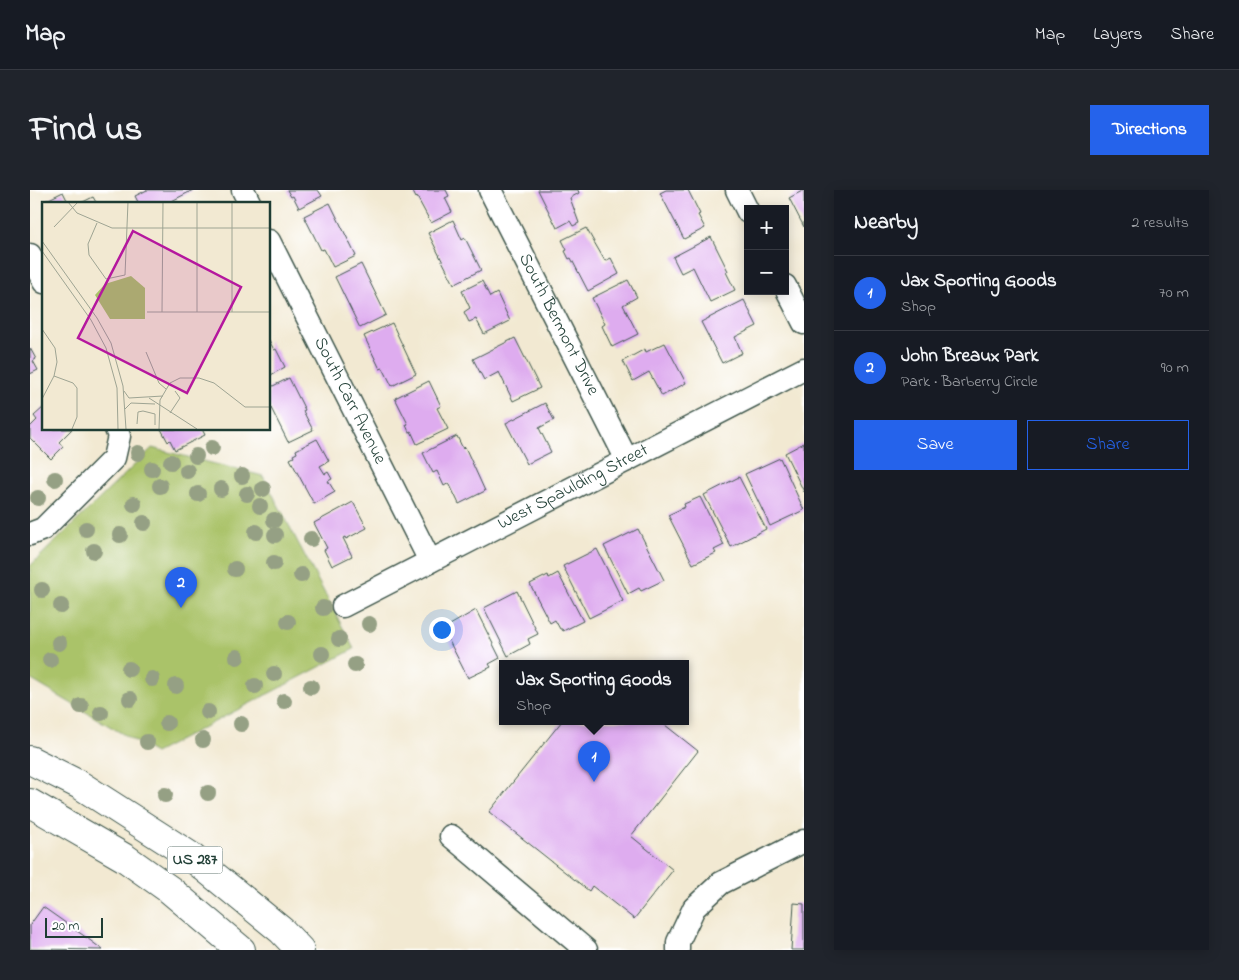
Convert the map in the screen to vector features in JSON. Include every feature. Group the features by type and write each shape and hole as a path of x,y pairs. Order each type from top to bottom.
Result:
{"main road":[{"name":"US 287","path":"30,760 80,785 189,855 282,931 300,950"},
{"name":"US 287","path":"30,803 124,858 170,890 241,950"}],"street":[{"path":"243,190 249,202"},
{"name":"South Bermont Drive","path":"490,190 627,460"},
{"path":"737,190 744,205"},
{"name":"South Carr Avenue","path":"270,243 430,561"},
{"path":"30,255 42,278"},
{"path":"789,294 804,323"},
{"name":"West Spaulding Street","path":"343,606 804,370"},
{"path":"30,534 43,529 114,458 118,432"},
{"path":"451,836 586,950"},
{"path":"678,950 678,942 694,908 722,883 804,841"}],"green space":[{"path":"152,448 263,476 354,649 155,753 30,679 30,566"}],"building":[{"path":"147,190 193,190 170,202 138,202 135,196"},
{"path":"287,190 318,190 322,196 299,208 293,196 291,197"},
{"path":"412,190 446,190 449,196 445,198 452,212 431,223"},
{"path":"538,190 578,190 579,193 570,198 579,223 573,226 570,221 557,228"},
{"path":"666,190 688,190 705,228 684,239 660,193"},
{"path":"804,190 804,227 789,198"},
{"path":"63,192 68,202 45,202"},
{"path":"93,197 96,202 83,202"},
{"path":"330,203 356,256 333,267 324,249 321,250 304,216"},
{"path":"453,220 462,240 465,238 481,270 454,284 428,233"},
{"path":"586,228 605,261 611,258 619,274 588,291 571,258 569,259 562,240"},
{"path":"711,237 735,290 710,302 693,267 681,273 673,257"},
{"path":"361,264 386,315 360,328 335,277"},
{"path":"628,280 637,297 623,305 638,334 612,347 602,326 605,324 592,298"},
{"path":"482,281 490,297 497,293 510,321 484,334 476,319 469,322 464,312 470,308 462,291"},
{"path":"744,300 757,326 735,337 742,353 722,363 701,322"},
{"path":"392,323 416,374 392,386 383,368 380,369 364,336"},
{"path":"515,338 540,388 513,401 499,372 484,380 473,359"},
{"path":"270,342 274,350 276,349 285,367 270,375"},
{"path":"665,343 686,383 662,396 649,372 633,381 623,361 645,349 646,352"},
{"path":"30,348 36,359 33,361 38,370 30,374"},
{"path":"289,378 313,430 288,442 270,406 270,388"},
{"path":"429,381 441,406 437,408 448,429 417,444 411,431 409,432 406,425 408,424 395,398"},
{"path":"545,403 554,420 539,428 551,452 527,464 506,423"},
{"path":"42,409 42,430 71,430 59,442 63,447 51,459 30,438 30,427 37,420 34,416"},
{"path":"162,430 202,430 205,435 175,450 170,440 168,442"},
{"path":"457,436 463,449 465,447 485,491 459,504 449,483 444,486 437,471 433,473 423,453"},
{"path":"317,439 329,461 320,466 325,474 328,472 332,479 328,481 335,492 314,504 290,459 297,453 296,450"},
{"path":"804,443 804,492 785,453"},
{"path":"780,458 804,510 770,526 745,474"},
{"path":"739,477 766,529 731,547 704,495"},
{"path":"700,497 724,545 714,550 716,553 693,564 668,515 685,507 684,504"},
{"path":"353,502 367,528 346,539 345,537 343,538 352,556 332,566 324,550 327,548 314,523"},
{"path":"638,529 664,580 641,591 639,588 628,594 604,546"},
{"path":"597,549 623,601 589,618 563,566"},
{"path":"558,573 583,621 563,631 555,620 550,623 530,584 548,575 549,578"},
{"path":"517,591 538,634 528,639 530,644 508,656 484,608"},
{"path":"476,610 500,658 489,664 491,667 468,678 443,629"},
{"path":"559,725 665,725 698,751 631,836 673,870 634,919 592,886 589,891 489,812"},
{"path":"794,903 804,904 804,950 791,950"},
{"path":"43,907 103,950 30,949 30,925"}],"place":[{"name":"John Breaux Park","path":"181,608"},
{"name":"Jax Sporting Goods","path":"594,782"}]}
